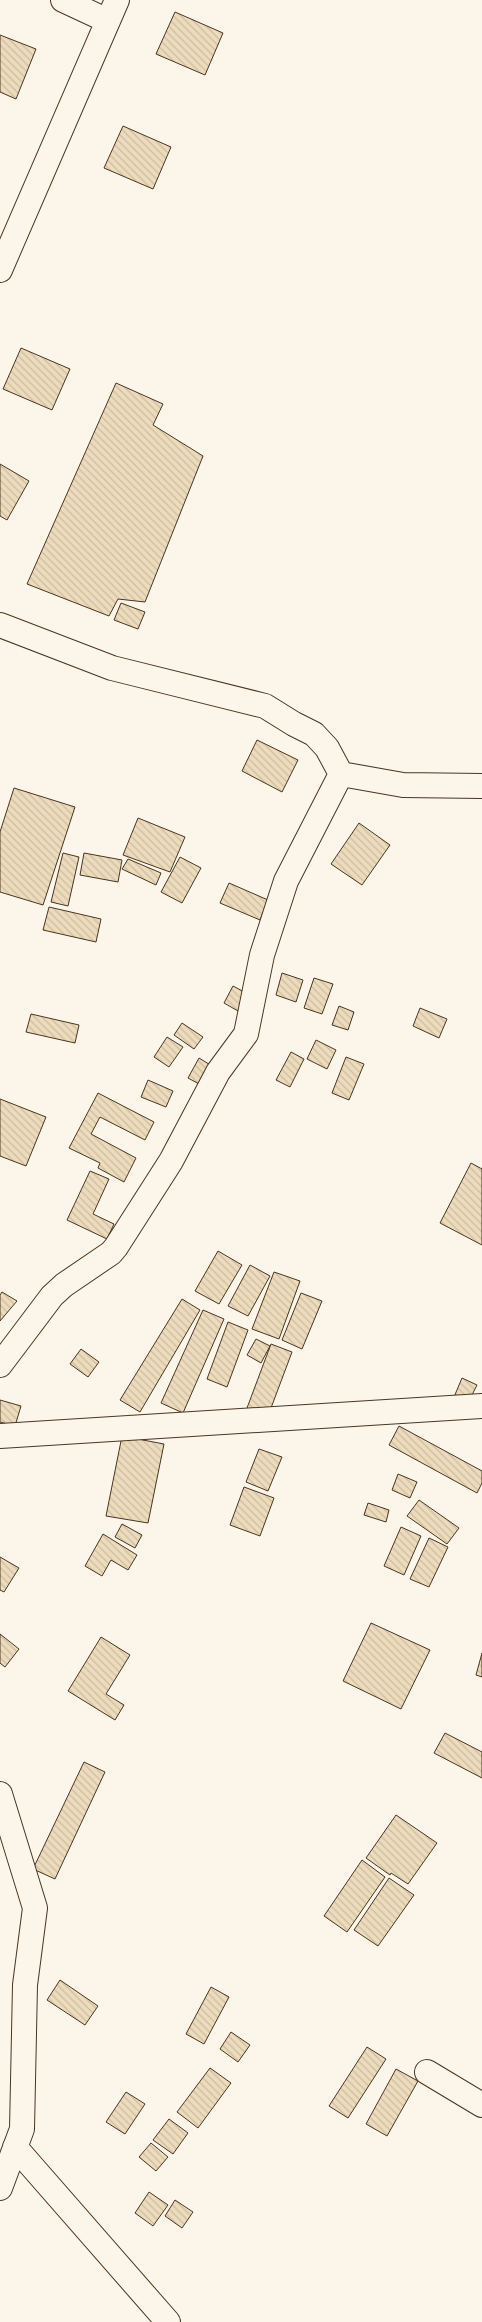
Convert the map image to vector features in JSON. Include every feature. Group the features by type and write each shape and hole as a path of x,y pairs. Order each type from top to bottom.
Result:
{"street":[{"path":"0,270 113,10 63,0"},
{"path":"0,625 112,668 264,706 314,734 327,748 341,774"},
{"path":"341,774 403,786 482,786"},
{"path":"0,1365 52,1296 64,1285 111,1253 116,1247 171,1162 218,1072 246,1034 262,955 286,881 341,774"},
{"path":"0,1436 482,1406"},
{"path":"0,1794 35,1908 25,1985 22,2129 0,2188"},
{"path":"427,2072 482,2105"},
{"path":"15,2147 168,2322"}],"building":[{"path":"175,12 223,33 205,75 156,54"},
{"path":"0,35 36,49 16,99 0,92"},
{"path":"123,126 171,147 153,189 104,168"},
{"path":"21,348 70,369 52,410 3,389"},
{"path":"116,383 163,404 153,425 203,456 145,602 118,599 109,616 27,584"},
{"path":"0,464 29,481 7,520 0,516"},
{"path":"121,603 145,612 138,629 114,620"},
{"path":"257,740 298,760 282,792 242,771"},
{"path":"14,788 75,807 43,905 0,892 0,832"},
{"path":"138,818 185,837 170,872 123,855"},
{"path":"359,823 390,845 362,885 331,864"},
{"path":"63,853 79,857 68,906 51,902"},
{"path":"84,853 122,860 118,882 80,875"},
{"path":"180,857 201,868 182,903 161,892"},
{"path":"128,859 161,873 156,885 122,869"},
{"path":"229,883 268,900 260,920 220,903"},
{"path":"49,907 101,919 96,942 43,930"},
{"path":"282,973 303,980 296,1002 276,995"},
{"path":"314,978 333,984 322,1014 304,1008"},
{"path":"233,986 248,994 238,1011 224,1003"},
{"path":"339,1006 354,1012 348,1030 332,1025"},
{"path":"420,1008 447,1019 439,1038 413,1026"},
{"path":"31,1014 79,1025 75,1043 26,1032"},
{"path":"182,1023 203,1037 194,1049 174,1035"},
{"path":"167,1037 183,1047 169,1067 154,1057"},
{"path":"316,1040 336,1050 327,1069 307,1059"},
{"path":"291,1052 304,1059 290,1087 276,1080"},
{"path":"346,1057 364,1064 349,1100 332,1093"},
{"path":"199,1058 212,1066 201,1085 188,1078"},
{"path":"148,1080 173,1091 166,1107 141,1097"},
{"path":"98,1093 154,1122 145,1140 100,1117 91,1134 136,1158 124,1182 98,1168 100,1163 69,1148"},
{"path":"0,1099 46,1117 26,1166 0,1156"},
{"path":"471,1163 482,1169 482,1245 440,1223"},
{"path":"90,1171 109,1179 93,1214 114,1224 107,1239 67,1220"},
{"path":"218,1251 242,1265 219,1304 195,1291"},
{"path":"250,1265 270,1276 248,1316 228,1306"},
{"path":"274,1272 300,1281 279,1339 252,1329"},
{"path":"2,1292 17,1301 0,1321 0,1295"},
{"path":"301,1293 322,1301 302,1349 282,1340"},
{"path":"182,1299 200,1310 140,1412 120,1400"},
{"path":"203,1310 224,1319 183,1413 161,1403"},
{"path":"228,1322 248,1330 227,1387 207,1379"},
{"path":"256,1339 270,1346 261,1363 247,1355"},
{"path":"271,1344 292,1352 268,1416 247,1408"},
{"path":"81,1349 99,1362 88,1377 70,1364"},
{"path":"462,1378 477,1385 468,1403 454,1397"},
{"path":"0,1400 21,1406 15,1426 0,1422"},
{"path":"399,1426 482,1471 482,1483 477,1493 389,1445"},
{"path":"122,1436 164,1444 148,1523 106,1516"},
{"path":"259,1449 282,1457 268,1491 246,1482"},
{"path":"398,1474 417,1482 410,1498 392,1490"},
{"path":"244,1487 274,1498 260,1536 230,1525"},
{"path":"419,1500 459,1528 447,1544 407,1516"},
{"path":"368,1503 389,1510 386,1522 364,1515"},
{"path":"122,1524 142,1535 135,1548 115,1537"},
{"path":"401,1527 421,1536 404,1575 384,1566"},
{"path":"103,1534 137,1555 128,1570 111,1560 102,1576 85,1566"},
{"path":"429,1538 448,1547 429,1587 410,1579"},
{"path":"0,1557 19,1568 4,1592 0,1590"},
{"path":"371,1623 430,1650 401,1709 343,1681"},
{"path":"0,1634 19,1649 5,1667 0,1663"},
{"path":"101,1637 130,1655 106,1694 124,1705 115,1720 68,1691"},
{"path":"482,1653 482,1677 476,1675"},
{"path":"445,1733 482,1752 482,1778 434,1753"},
{"path":"84,1762 105,1772 55,1879 33,1869"},
{"path":"396,1815 437,1843 408,1884 391,1873 390,1875 366,1858"},
{"path":"362,1860 385,1877 347,1932 324,1916"},
{"path":"389,1878 414,1895 378,1946 354,1930"},
{"path":"60,1980 98,2006 85,2025 47,2000"},
{"path":"211,1987 229,1997 204,2044 186,2034"},
{"path":"231,2032 250,2045 238,2062 220,2049"},
{"path":"367,2047 386,2059 348,2118 329,2106"},
{"path":"210,2068 231,2083 198,2128 177,2112"},
{"path":"396,2069 418,2081 387,2136 366,2124"},
{"path":"126,2092 145,2104 125,2134 106,2122"},
{"path":"169,2119 188,2133 173,2154 153,2140"},
{"path":"151,2143 168,2157 156,2171 139,2157"},
{"path":"149,2192 168,2205 153,2226 135,2213"},
{"path":"175,2200 193,2212 182,2228 165,2216"}]}
